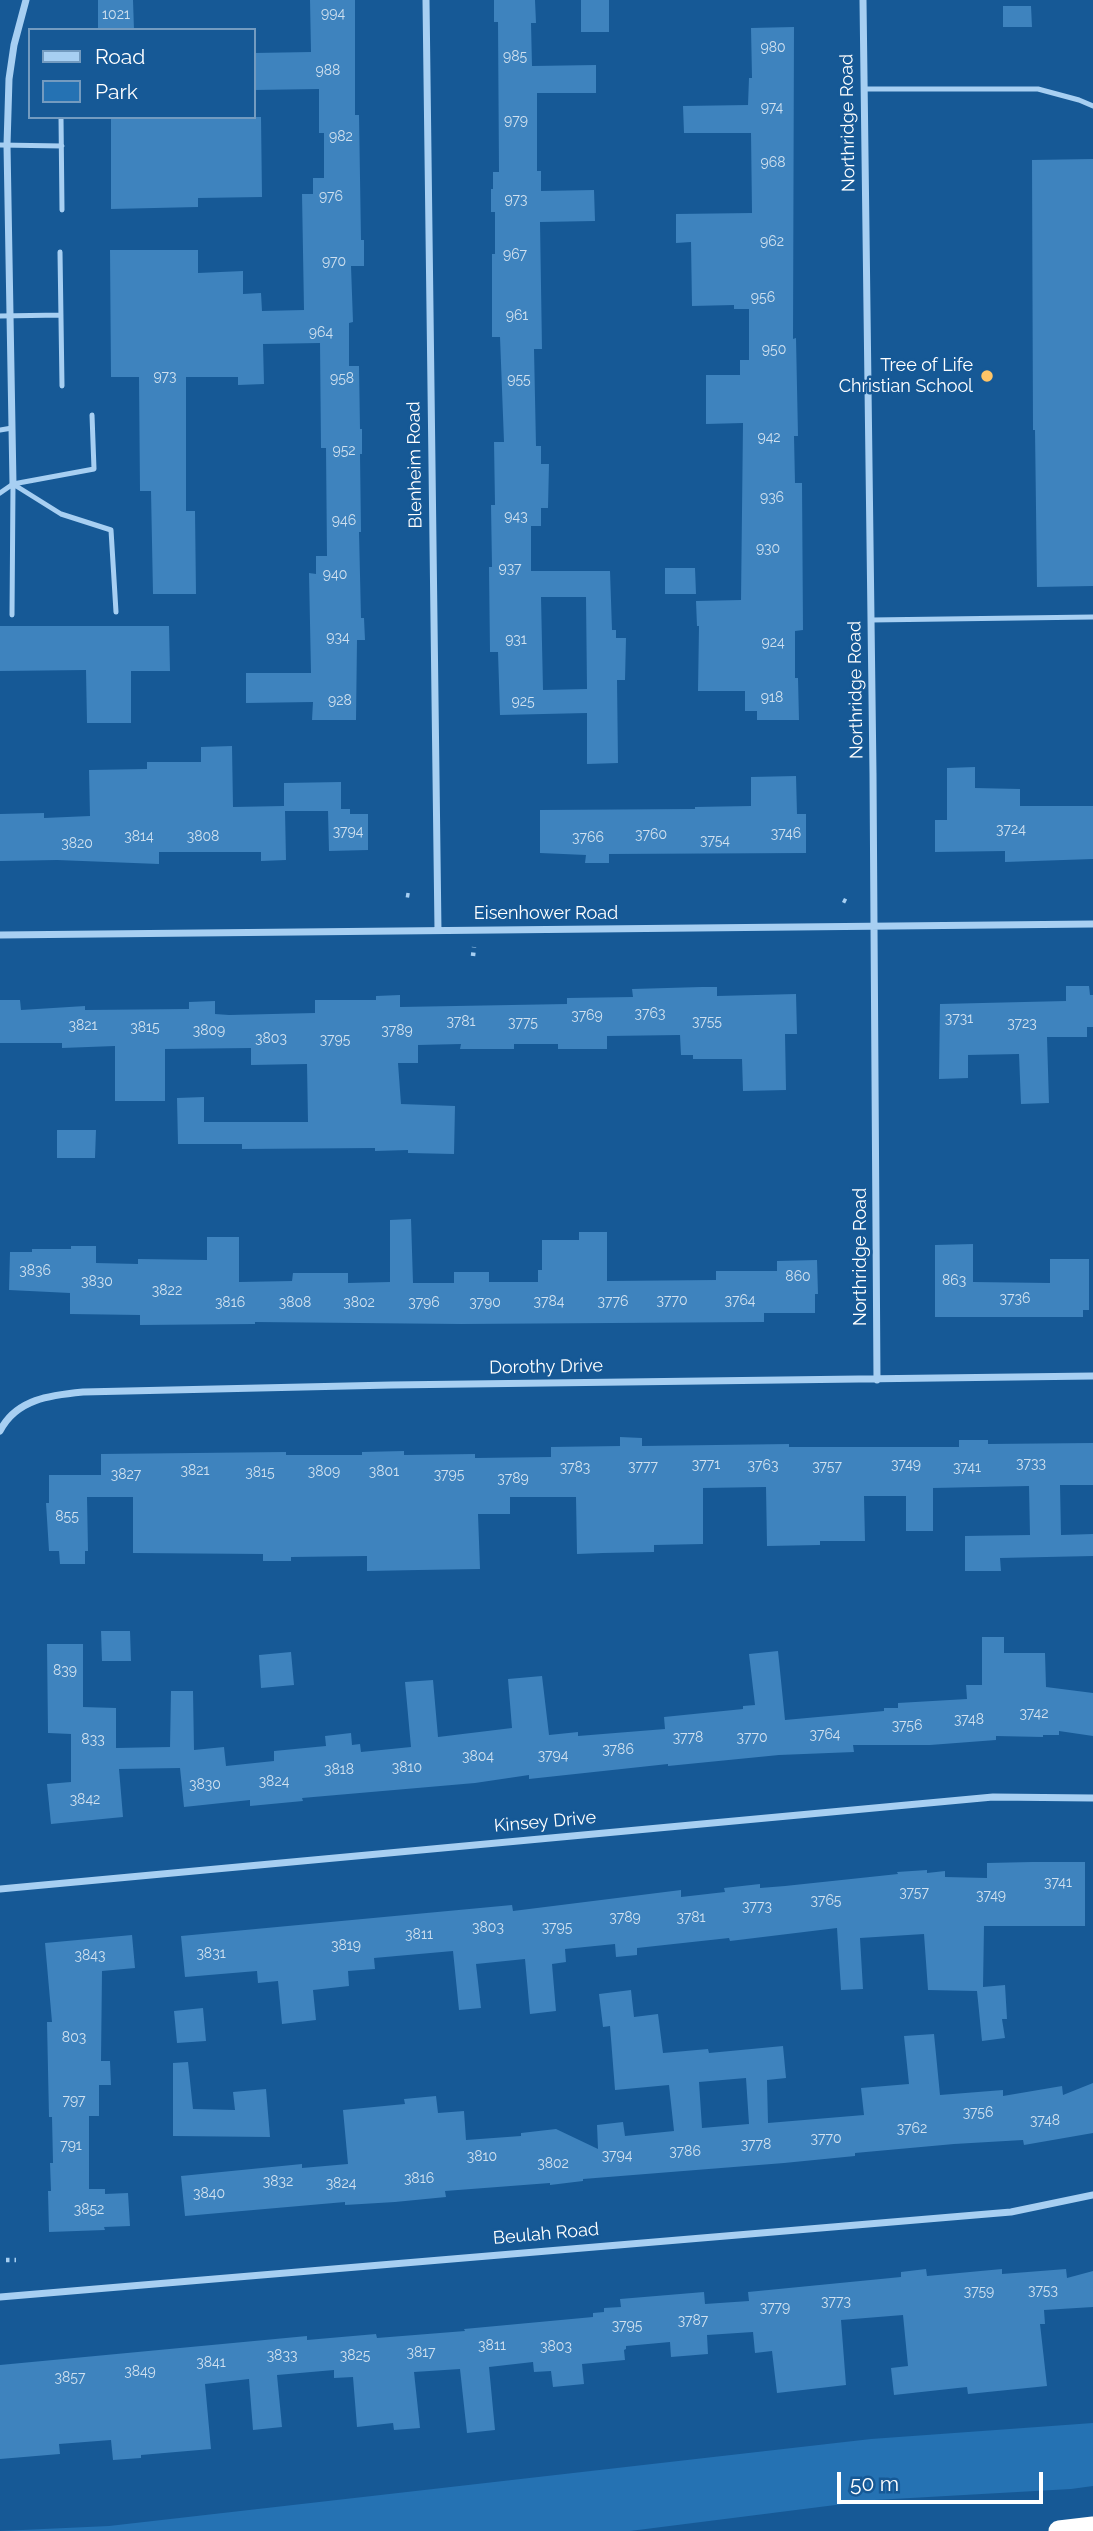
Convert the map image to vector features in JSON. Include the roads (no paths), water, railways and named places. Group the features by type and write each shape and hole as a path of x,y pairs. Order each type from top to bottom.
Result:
{"highway":[{"path":"1059,2531 1093,2527"}],"street":[{"path":"13,484 4,145 13,45 26,0"},
{"name":"Blenheim Road","path":"426,0 438,930"},
{"name":"Northridge Road","path":"863,0 877,1380"},
{"name":"Eisenhower Road","path":"0,935 1093,924"},
{"name":"Dorothy Drive","path":"0,1431 6,1419 28,1402 57,1394 83,1392 391,1385 1093,1376"},
{"name":"Kinsey Drive","path":"0,1889 993,1797 1093,1798"},
{"name":"Beulah Road","path":"0,2297 1011,2212 1093,2195"}],"lane":[{"path":"864,89 1038,89 1093,106"},
{"path":"61,119 62,209"},
{"path":"4,145 62,146"},
{"path":"60,252 62,386"},
{"path":"0,316 61,315"},
{"path":"0,493 13,484 94,469 92,415"},
{"path":"0,430 12,428"},
{"path":"13,484 61,514 111,530 116,612"},
{"path":"12,615 13,484"},
{"path":"871,620 1093,617"}],"place":[{"name":"Tree of Life Christian School","path":"987,376"}]}
